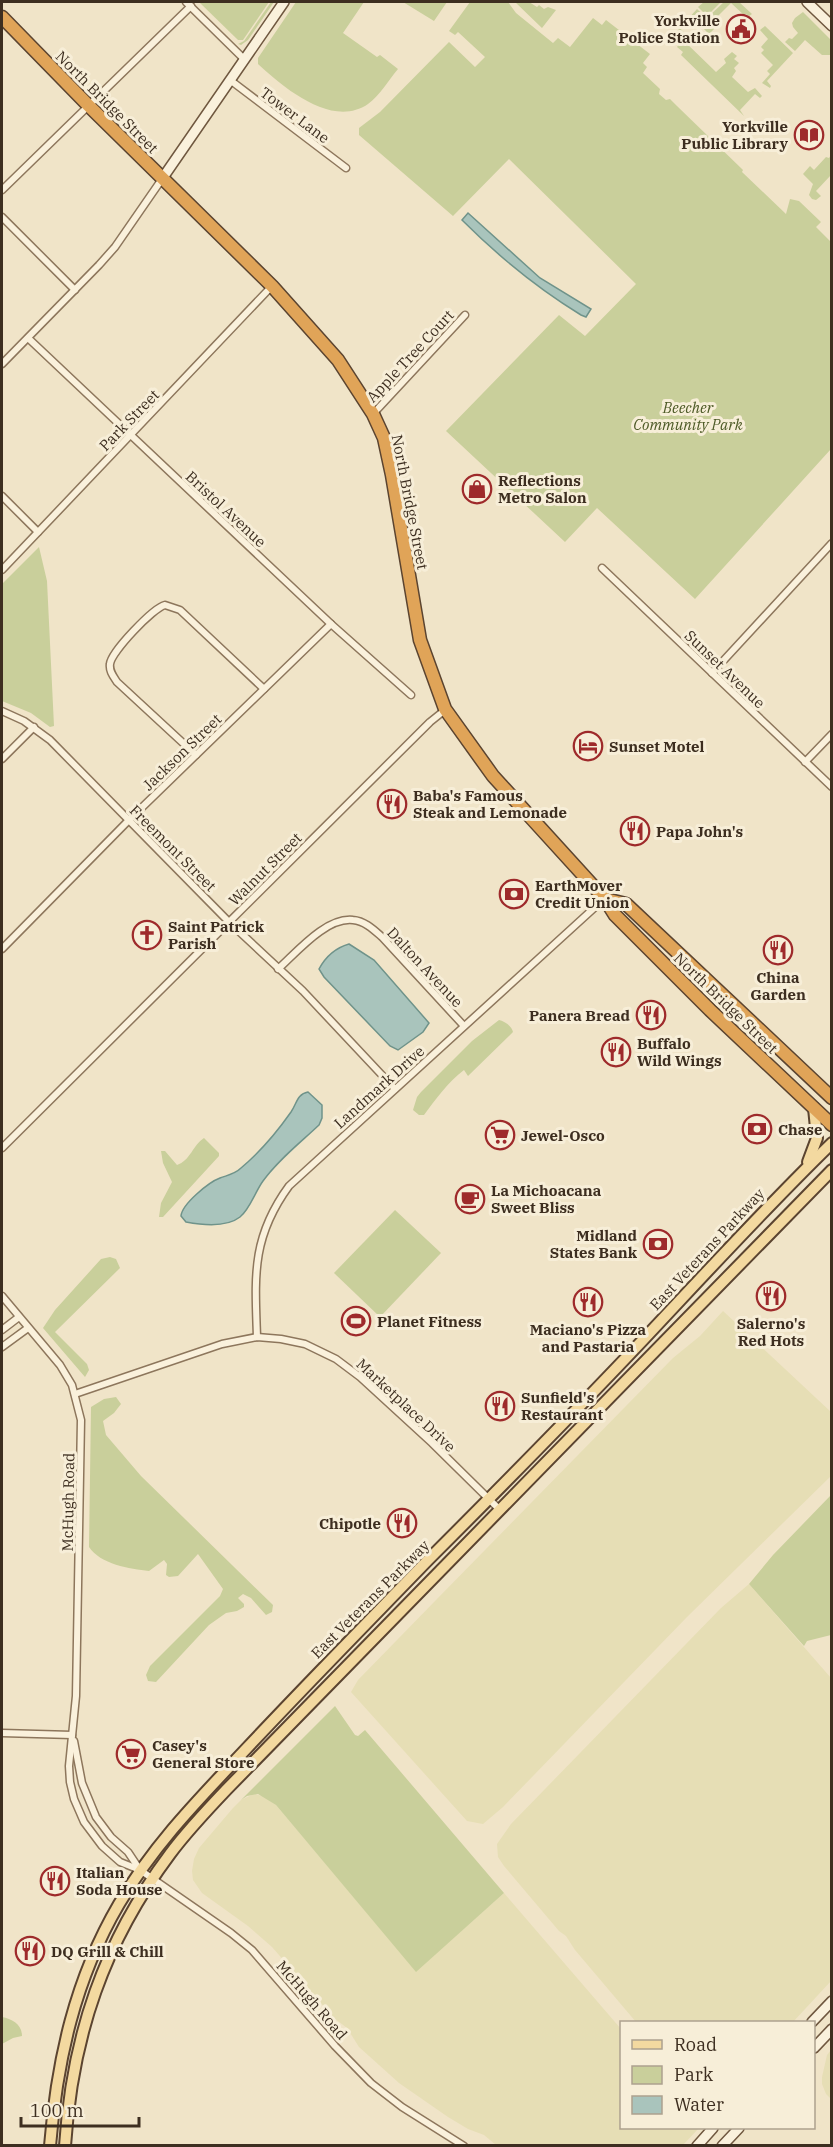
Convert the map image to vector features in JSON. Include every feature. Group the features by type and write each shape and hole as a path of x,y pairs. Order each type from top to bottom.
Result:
{"highway":[{"name":"North Bridge Street","path":"2,17 162,179 272,286 338,360 373,414 384,438 393,475 420,640 445,709 493,776 605,899 615,915 831,1125"},
{"name":"North Bridge Street","path":"605,899 626,904 830,1095"}],"main road":[{"path":"806,1168 817,1138 814,1108"},
{"name":"East Veterans Parkway","path":"50,2145 57,2078 76,1998 105,1928 158,1845 315,1675 489,1500 752,1222 831,1143"},
{"name":"East Veterans Parkway","path":"65,2145 73,2073 81,2034 105,1963 121,1929 177,1845 227,1789 831,1170"}],"street":[{"path":"2,364 115,247 284,2"},
{"path":"807,2 831,26"},
{"path":"2,190 188,4 244,59"},
{"name":"Tower Lane","path":"230,80 346,168"},
{"path":"2,217 75,290"},
{"name":"Park Street","path":"2,570 272,286"},
{"name":"Apple Tree Court","path":"373,414 465,315"},
{"name":"Bristol Avenue","path":"28,338 331,624 411,695"},
{"path":"2,496 38,532"},
{"path":"712,673 831,543"},
{"name":"Sunset Avenue","path":"602,568 831,787"},
{"path":"196,755 118,682 111,671 112,658 154,610 165,605 180,610 264,689"},
{"name":"Jackson Street","path":"2,949 129,820 331,624"},
{"name":"Walnut Street","path":"2,1148 445,709"},
{"name":"Freemont Street","path":"2,711 34,727 50,740 229,922 303,991 395,1089"},
{"path":"2,759 34,727"},
{"path":"805,762 831,734"},
{"name":"Landmark Drive","path":"257,1337 256,1276 261,1238 272,1211 289,1186 605,899"},
{"name":"Dalton Avenue","path":"278,969 321,930 337,922 353,920 370,927 382,937 464,1026"},
{"name":"McHugh Road","path":"2,1296 60,1365 75,1394 81,1420 76,1696 69,1766 70,1782 84,1822 102,1846 120,1862 153,1878 252,1950 371,2084 402,2107 464,2145"},
{"path":"2,1329 19,1317"},
{"path":"2,1347 28,1328"},
{"name":"Marketplace Drive","path":"75,1394 222,1344 257,1337 305,1344 344,1364 399,1412 500,1510"},
{"path":"2,1734 72,1735"},
{"name":"McHugh Road","path":"72,1735 82,1783 96,1817 111,1837 128,1852 140,1870"},
{"path":"813,2021 831,2001"},
{"path":"815,2046 831,2029"},
{"path":"697,2145 711,2129"},
{"path":"722,2145 737,2129"}],"shaded area":[{"path":"723,1311 831,1412 831,1476 687,1617 503,1807 483,1824 467,1821 351,1692 358,1680 436,1600 673,1358 700,1336"},
{"path":"749,1584 831,1678 831,1981 794,2021 635,2021 575,1950 566,1936 559,1931 504,1866 498,1857 497,1844 511,1824 721,1608"},
{"path":"254,1794 263,1796 276,1805 416,1971 504,1893 620,2028 620,2129 698,2129 683,2145 496,2145 484,2135 448,2117 399,2083 359,2047 347,2028 334,2018 272,1947 248,1926 202,1893 193,1880 194,1859 199,1848 241,1800"},
{"path":"831,2050 831,2099 826,2094 822,2077 827,2055"}],"green space":[{"path":"199,2 269,2 243,40 238,40"},
{"path":"271,2 274,2 248,40 241,45 238,44 244,41"},
{"path":"296,2 364,2 343,33 377,57 380,55 398,69 368,104 354,110 339,112 324,108 294,93 258,64 258,58"},
{"path":"403,2 430,3 447,2 434,21"},
{"name":"Beecher Community Park","path":"470,2 508,2 516,13 553,43 558,38 570,47 593,18 602,25 606,20 650,54 643,63 647,67 643,73 660,89 659,94 666,100 670,99 786,214 790,199 799,201 821,222 816,227 831,242 831,449 695,599 597,508 565,542 446,431 559,315 585,336 636,284 509,159 453,216 359,135 359,128 380,112 449,42 475,67 485,57 458,32 455,35 449,31"},
{"path":"515,2 529,2 537,7 539,5 544,9 548,7 556,10 542,28"},
{"path":"704,2 721,2 707,16 698,7"},
{"path":"724,2 739,2 752,14 744,15 731,3 715,19 717,25 708,17"},
{"path":"697,9 716,27 709,34 697,22 691,26 686,21"},
{"path":"803,12 831,40 831,55 822,55 805,40 795,51 785,42 798,33 792,23"},
{"path":"765,26 793,53 767,81 770,88 762,83 770,74 767,71 773,65 761,53 764,50 761,47 768,39 760,30"},
{"path":"680,28 685,34 682,39 716,72 726,63 724,59 732,52 737,56 734,59 739,63 734,68 736,71 732,77 748,92 755,88 762,96 760,98 755,94 740,110 744,116 681,55 683,52 677,47 679,44 671,37"},
{"path":"831,155 831,175 816,191 821,196 816,200 812,199 809,195 813,184 803,174 810,166 814,170 826,157 829,158"},
{"path":"39,547 47,581 54,726 50,727 31,713 2,701 2,584"},
{"path":"499,1020 508,1024 513,1032 468,1076 464,1070 458,1075 442,1091 424,1115 419,1115 413,1110 421,1092 472,1041"},
{"path":"204,1138 219,1153 219,1156 163,1217 159,1217 161,1203 172,1182 163,1163 161,1151 165,1151 177,1165 185,1160"},
{"path":"395,1210 441,1253 380,1317 334,1273"},
{"path":"110,1257 116,1259 120,1268 55,1332 87,1364 89,1370 85,1377 43,1328 55,1310 101,1259"},
{"path":"116,1397 121,1404 103,1421 106,1435 141,1476 273,1605 272,1612 266,1615 251,1598 243,1594 238,1598 244,1607 226,1613 209,1625 156,1682 148,1681 146,1675 150,1666 220,1596 223,1589 198,1554 178,1576 169,1577 166,1575 167,1564 164,1560 149,1571 133,1569 100,1558 89,1547 91,1407 104,1399"},
{"path":"831,1495 831,1635 807,1641 804,1646 749,1584 773,1555"},
{"path":"335,1706 355,1735 358,1736 365,1730 504,1893 416,1972 276,1805 258,1794 241,1800"},
{"path":"2,2017 16,2023 22,2036 2,2044"}],"water":[{"path":"468,213 540,278 591,309 586,317 565,305 518,271 462,220"},
{"path":"349,944 374,960 429,1023 423,1032 398,1050 390,1046 319,969 331,953"},
{"path":"308,1092 322,1105 322,1118 319,1125 269,1173 244,1214 228,1223 221,1224 206,1225 186,1222 181,1216 191,1200 209,1184 236,1172 248,1162 280,1127 299,1097"}],"place":[{"name":"Yorkville Police Station","path":"741,29"},
{"name":"Yorkville Public Library","path":"809,135"},
{"name":"Reflections Metro Salon","path":"477,489"},
{"name":"Sunset Motel","path":"588,746"},
{"name":"Baba's Famous Steak and Lemonade","path":"392,804"},
{"name":"Papa John's","path":"635,831"},
{"name":"EarthMover Credit Union","path":"514,894"},
{"name":"Saint Patrick Parish","path":"147,935"},
{"name":"China Garden","path":"778,950"},
{"name":"Panera Bread","path":"651,1015"},
{"name":"Buffalo Wild Wings","path":"616,1052"},
{"name":"Chase","path":"757,1129"},
{"name":"Jewel-Osco","path":"500,1135"},
{"name":"La Michoacana Sweet Bliss","path":"470,1199"},
{"name":"Midland States Bank","path":"658,1244"},
{"name":"Salerno's Red Hots","path":"771,1296"},
{"name":"Maciano's Pizza and Pastaria","path":"588,1302"},
{"name":"Planet Fitness","path":"356,1321"},
{"name":"Sunfield's Restaurant","path":"500,1406"},
{"name":"Chipotle","path":"402,1523"},
{"name":"Casey's General Store","path":"131,1754"},
{"name":"Italian Soda House","path":"55,1881"},
{"name":"DQ Grill & Chill","path":"30,1951"}]}
